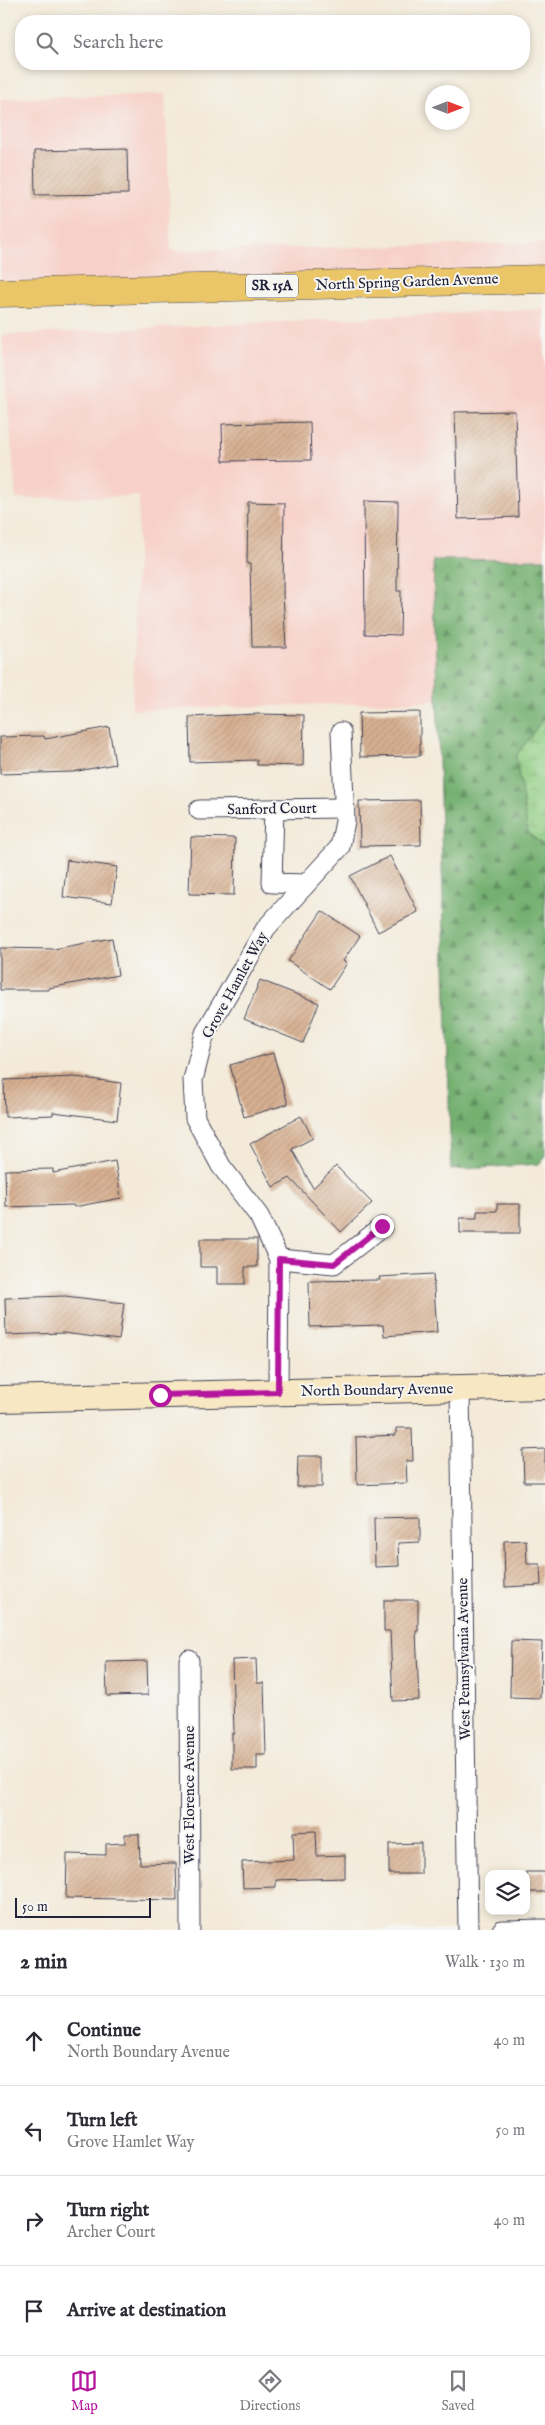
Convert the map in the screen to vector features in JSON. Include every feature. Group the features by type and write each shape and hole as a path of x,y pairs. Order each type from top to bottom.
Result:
{"highway":[{"name":"North Spring Garden Avenue","path":"0,293 545,279"}],"street":[{"name":"Grove Hamlet Way","path":"278,1392 279,1259 259,1216 221,1166 195,1118 193,1080 204,1033 266,928 340,847 345,822 345,808 340,732"},
{"name":"Sanford Court","path":"199,810 345,808"},
{"path":"274,809 272,883 306,884"},
{"path":"279,1259 334,1264 382,1226"},
{"name":"North Boundary Avenue","path":"0,1399 545,1386"},
{"name":"West Pennsylvania Avenue","path":"460,1389 468,1930"},
{"name":"West Florence Avenue","path":"189,1660 190,1930"},
{"path":"502,1930 545,1929"}],"shaded area":[{"path":"165,94 171,251 545,243 545,270 0,284 0,99"},
{"path":"545,309 545,559 433,560 437,701 132,710 139,496 16,499 2,335"}],"green space":[{"path":"545,559 545,717 516,756 528,833 545,846 545,1157 539,1164 451,1170 433,560"},
{"path":"545,717 545,846 528,833 516,756"}],"building":[{"path":"127,149 128,194 35,195 34,151"},
{"path":"515,411 518,517 458,519 455,412"},
{"path":"310,422 311,460 223,461 222,424"},
{"path":"364,501 398,502 397,591 401,591 400,635 365,634"},
{"path":"248,502 284,503 283,594 286,647 252,647 250,564 247,564"},
{"path":"420,712 420,756 360,757 359,713"},
{"path":"258,714 304,715 303,766 257,765 257,760 190,762 189,717"},
{"path":"109,727 115,764 73,772 0,774 0,737 44,736 45,739"},
{"path":"420,800 421,845 360,846 359,801"},
{"path":"191,837 235,838 234,895 189,894"},
{"path":"390,856 418,912 378,932 350,876"},
{"path":"67,860 117,867 112,903 63,897"},
{"path":"322,911 360,936 343,961 347,963 330,989 288,961"},
{"path":"112,938 118,975 49,988 49,990 0,990 0,948 54,949"},
{"path":"260,980 319,1003 303,1043 244,1019"},
{"path":"273,1053 288,1104 244,1117 230,1065"},
{"path":"75,1077 121,1083 117,1120 53,1112 53,1115 5,1117 4,1080"},
{"path":"301,1116 313,1138 292,1149 313,1188 336,1166 372,1203 341,1232 290,1178 273,1187 250,1144"},
{"path":"115,1161 121,1198 74,1207 73,1205 6,1207 5,1170 53,1169 53,1173"},
{"path":"497,1204 520,1204 520,1233 460,1233 460,1218 477,1218 477,1211 497,1211"},
{"path":"200,1239 257,1239 257,1267 245,1267 245,1284 217,1284 217,1267 200,1267"},
{"path":"433,1274 437,1332 384,1336 383,1325 310,1327 309,1281 380,1280 379,1277"},
{"path":"65,1296 124,1303 119,1340 63,1333 6,1335 5,1298"},
{"path":"396,1428 412,1428 413,1461 406,1461 407,1483 357,1485 356,1437 396,1435"},
{"path":"545,1449 545,1482 524,1482 523,1450"},
{"path":"298,1456 322,1456 322,1487 297,1487"},
{"path":"420,1517 420,1542 398,1543 399,1566 375,1567 374,1518"},
{"path":"526,1540 527,1564 540,1564 541,1585 505,1587 504,1541"},
{"path":"384,1600 418,1600 418,1631 416,1631 419,1700 393,1701 390,1631 384,1631"},
{"path":"511,1641 542,1642 540,1698 510,1697"},
{"path":"256,1659 257,1683 264,1683 266,1755 257,1755 257,1769 232,1769 232,1733 234,1733 232,1660"},
{"path":"147,1661 148,1695 107,1696 106,1662"},
{"path":"316,1831 317,1856 345,1855 345,1878 276,1880 276,1887 243,1888 242,1862 294,1860 293,1832"},
{"path":"125,1834 139,1834 140,1864 176,1863 177,1900 66,1898 67,1854 106,1855 106,1844 125,1843"},
{"path":"421,1843 421,1874 389,1874 389,1844"},
{"path":"530,1872 545,1872 545,1892 530,1892"}],"route":[{"path":"160,1395 278,1392 279,1259 334,1264 382,1226"}]}
